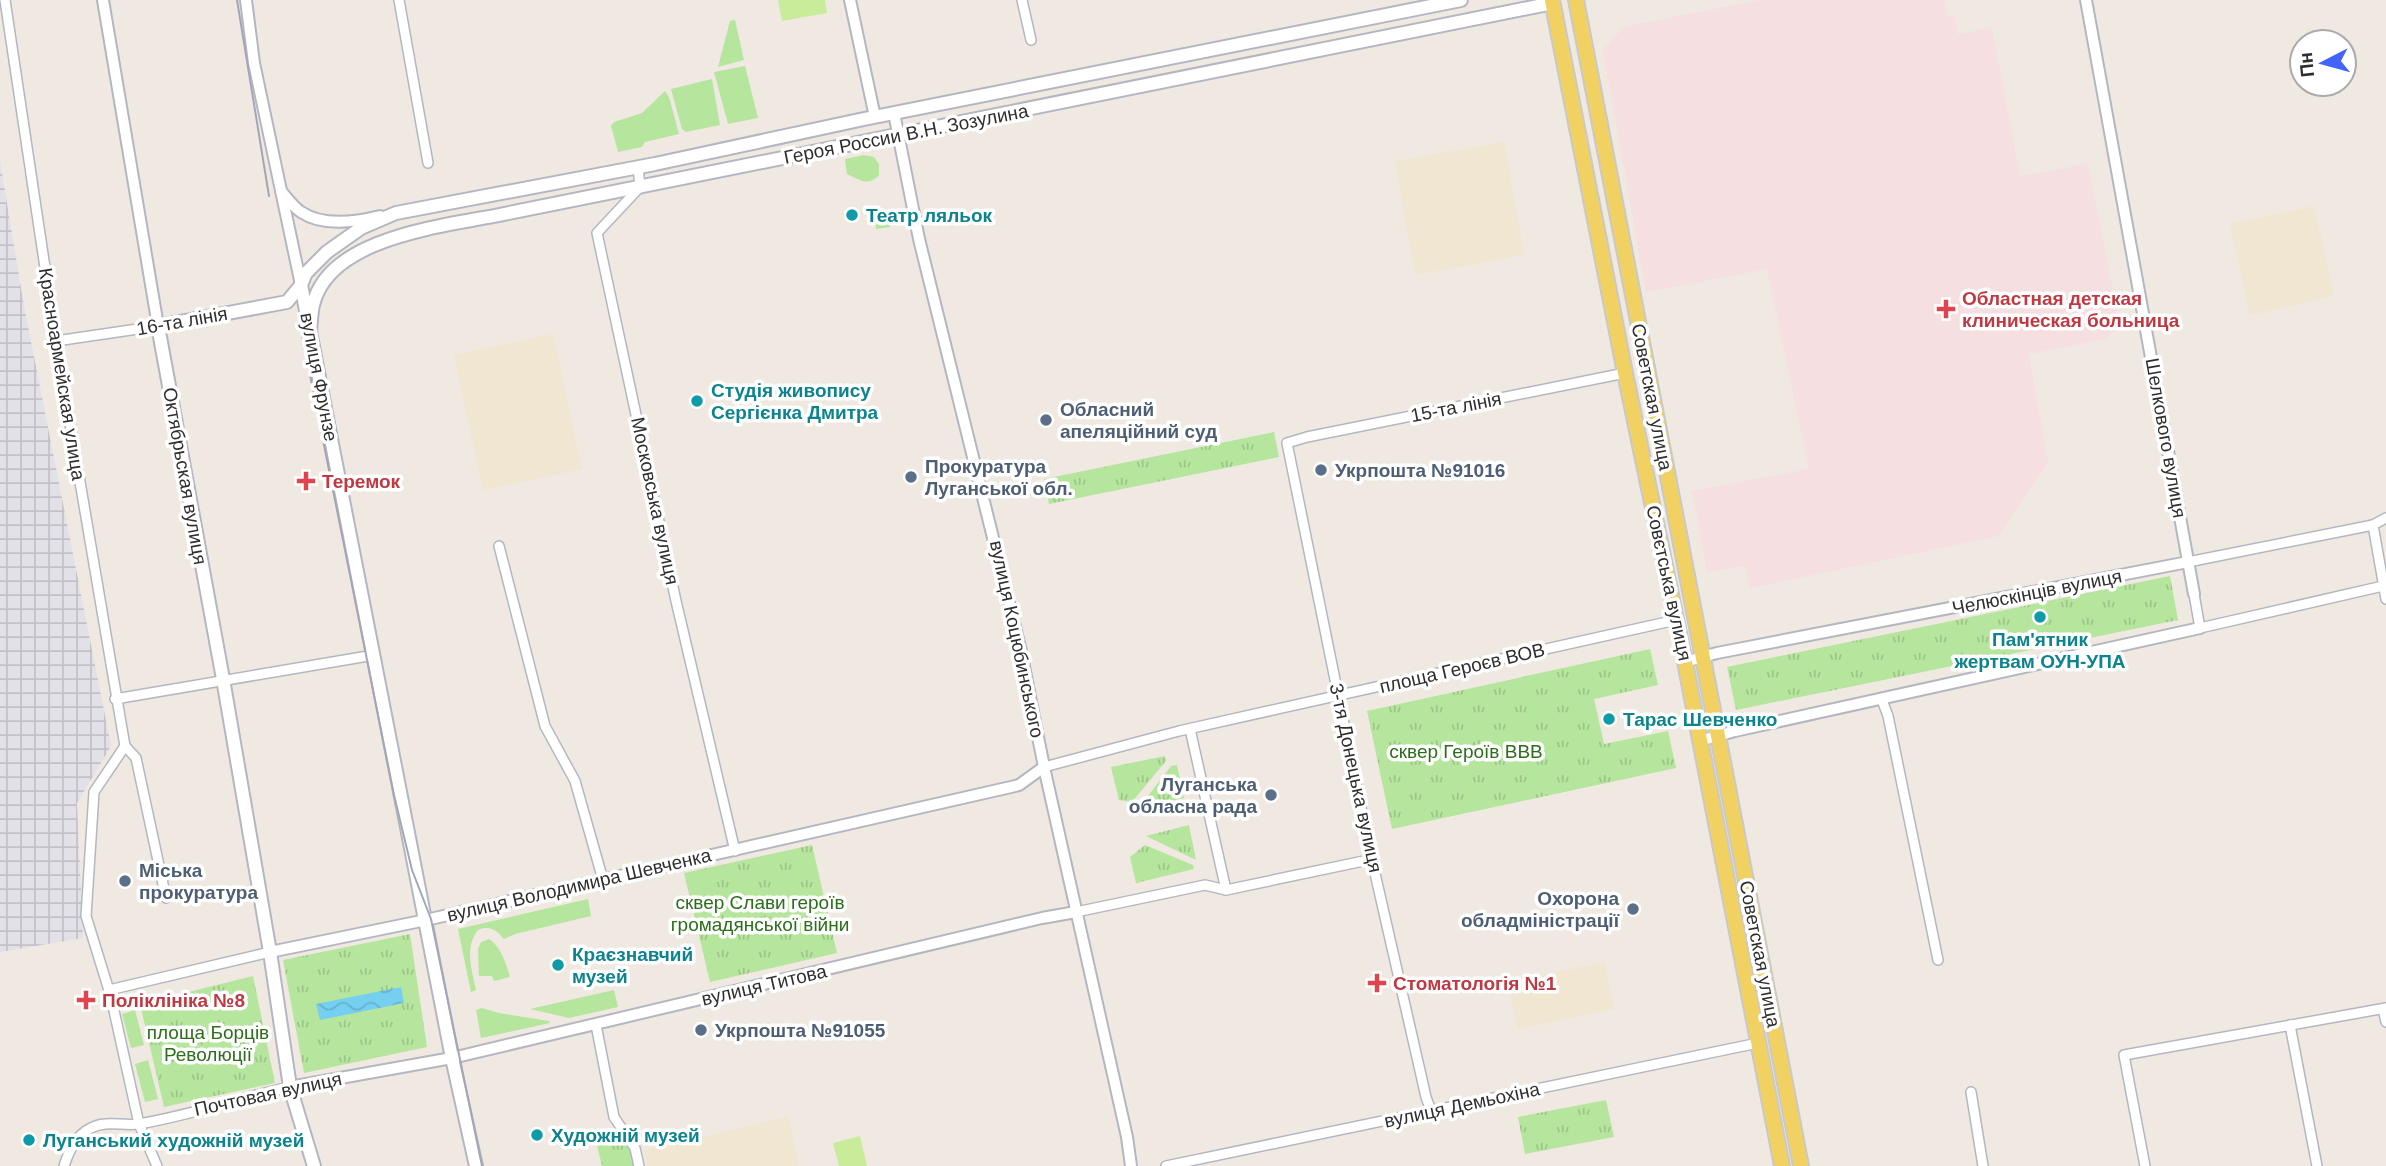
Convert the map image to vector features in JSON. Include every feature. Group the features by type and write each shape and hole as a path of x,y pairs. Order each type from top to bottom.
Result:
{"main road":[{"name":"Героя России В.Н. Зозулина","path":"301,285 306,273 327,252 362,228 396,213 638,167 1461,0"},
{"path":"1552,1 1575,0"},
{"name":"Советская улица","path":"1575,0 1801,1166"},
{"name":"Героя России В.Н. Зозулина","path":"310,332 313,304 327,278 341,264 374,244 445,227 1552,1"},
{"name":"Совєтська вулиця","path":"1552,1 1685,662 1782,1166"},
{"name":"16-та лінія","path":"158,326 287,302 301,285"},
{"name":"вулиця Фрунзе","path":"301,285 452,1058 476,1166"},
{"name":"Октябрьская вулиця","path":"158,326 223,679 290,1087 314,1166"}],"street":[{"name":"Красноармейская улица","path":"5,0 56,341 116,699 125,746 136,758 166,898"},
{"name":"Октябрьская вулиця","path":"103,0 158,326"},
{"name":"вулиця Фрунзе","path":"246,0 254,63 301,285"},
{"path":"399,0 428,163"},
{"path":"850,0 875,117"},
{"path":"1022,0 1031,40"},
{"name":"Шелкового вулиця","path":"2086,0 2200,628"},
{"name":"вулиця Коцюбинського","path":"894,113 919,239 1021,651 1044,767 1128,1137 1131,1166"},
{"path":"638,167 640,187"},
{"name":"Московська вулиця","path":"640,187 597,233 676,601 735,851"},
{"path":"279,190 301,212 315,219 351,221 396,213"},
{"name":"16-та лінія","path":"56,341 158,326"},
{"name":"15-та лінія","path":"1287,443 1625,373"},
{"name":"3-тя Донецька вулиця","path":"1287,443 1373,859 1431,1111"},
{"name":"Челюскінців вулиця","path":"1685,662 2373,525 2386,518"},
{"path":"2373,525 2386,599"},
{"path":"499,546 545,726 575,781 603,880"},
{"path":"1699,741 2383,586"},
{"name":"площа Героєв ВОВ","path":"1044,767 1190,729 1676,620"},
{"path":"116,699 374,655"},
{"path":"1882,700 1888,716 1938,960"},
{"path":"1190,729 1226,890"},
{"path":"125,746 94,792 86,916 109,990 139,1124 156,1166"},
{"name":"вулиця Володимира Шевченка","path":"109,990 1019,785 1044,767"},
{"path":"1076,912 1205,885 1226,890 1373,859"},
{"name":"вулиця Титова","path":"452,1058 1076,912"},
{"path":"2145,1166 2124,1055 2385,1008 2386,1022"},
{"path":"596,1025 614,1117 635,1148 639,1166"},
{"path":"2290,1025 2317,1166"},
{"name":"вулиця Демьохіна","path":"1166,1166 1758,1043"},
{"name":"Почтовая вулиця","path":"64,1166 81,1134 101,1124 139,1124 290,1087 452,1058"},
{"path":"1970,1092 1983,1166"}],"shaded area":[{"name":"Областная детская клиническая больница","path":"1760,0 1944,0 1947,17 1954,16 1958,34 1992,28 2020,176 2088,164 2120,326 2105,339 2029,354 2048,463 1998,536 1750,588 1746,566 1707,572 1692,491 1809,469 1767,269 1646,292 1603,50 1623,27"},
{"path":"1504,142 1524,255 1415,275 1395,161"},
{"path":"0,161 24,306 111,746 77,803 83,938 0,952"},
{"path":"2314,206 2334,296 2250,315 2230,224"},
{"path":"553,334 582,469 483,490 454,355"},
{"path":"1605,962 1614,1009 1518,1029 1508,982"},
{"path":"788,1117 799,1166 648,1166 645,1150"}],"green space":[{"path":"778,0 825,0 827,13 782,21"},
{"path":"735,20 744,60 718,67 730,21"},
{"path":"745,66 758,118 728,124 714,72"},
{"path":"712,79 720,125 686,132 682,129 671,89"},
{"path":"665,91 679,134 618,152 611,126 614,122 642,113"},
{"path":"864,155 874,157 879,164 879,175 867,182 847,174 845,159"},
{"path":"886,212 890,227 876,229 874,215"},
{"path":"1274,432 1279,457 1049,504 1044,479"},
{"path":"2170,576 2178,620 1736,710 1727,667"},
{"name":"сквер Героїв ВВВ","path":"1650,649 1658,685 1594,699 1604,744 1668,731 1676,768 1392,829 1367,711"},
{"path":"1165,756 1166,761 1132,802 1119,800 1111,767"},
{"path":"1177,765 1184,798 1138,809 1171,766"},
{"path":"1189,825 1196,860 1146,836"},
{"name":"сквер Слави героїв громадянської війни","path":"812,845 837,953 710,982 684,873"},
{"path":"1145,845 1193,865 1194,869 1136,883 1130,857"},
{"path":"588,899 591,916 504,939 492,929 478,930 470,951 476,990 471,992 458,929"},
{"path":"410,934 427,1047 304,1073 283,960"},
{"path":"489,939 500,951 510,977 494,981 492,976 479,976 478,949 481,942"},
{"name":"площа Борців Революції","path":"253,976 275,1083 164,1107 140,1004"},
{"path":"614,990 618,1007 569,1018 530,1009"},
{"path":"482,1008 550,1023 481,1038 476,1010"},
{"path":"135,1010 144,1045 131,1048 122,1014"},
{"path":"148,1060 158,1099 145,1102 135,1064"},
{"path":"1606,1100 1614,1137 1525,1154 1518,1117"},
{"path":"860,1136 867,1166 839,1166 833,1143"},
{"path":"629,1137 636,1166 602,1166 597,1145"}],"water":[{"path":"401,987 404,1003 320,1020 316,1004"}],"tram line":[{"path":"237,0 269,196"},
{"path":"299,320 394,795 412,870 431,919 482,1166"}],"place":[{"name":"Театр ляльок","path":"852,215"},
{"name":"Областная детская клиническая больница","path":"1946,309"},
{"name":"Студія живопису Сергієнка Дмитра","path":"697,401"},
{"name":"Обласний апеляційний суд","path":"1046,420"},
{"name":"Укрпошта №91016","path":"1321,470"},
{"name":"Прокуратура Луганської обл.","path":"911,477"},
{"name":"Теремок","path":"306,481"},
{"name":"Пам'ятник жертвам ОУН-УПА","path":"2040,617"},
{"name":"Тарас Шевченко","path":"1609,719"},
{"name":"Луганська обласна рада","path":"1271,795"},
{"name":"Міська прокуратура","path":"125,881"},
{"name":"Охорона обладміністрації","path":"1633,909"},
{"name":"Краєзнавчий музей","path":"558,965"},
{"name":"Стоматологія №1","path":"1377,983"},
{"name":"Поліклініка №8","path":"86,1000"},
{"name":"Укрпошта №91055","path":"701,1030"},
{"name":"Художній музей","path":"537,1135"},
{"name":"Луганський художній музей","path":"29,1140"}]}
